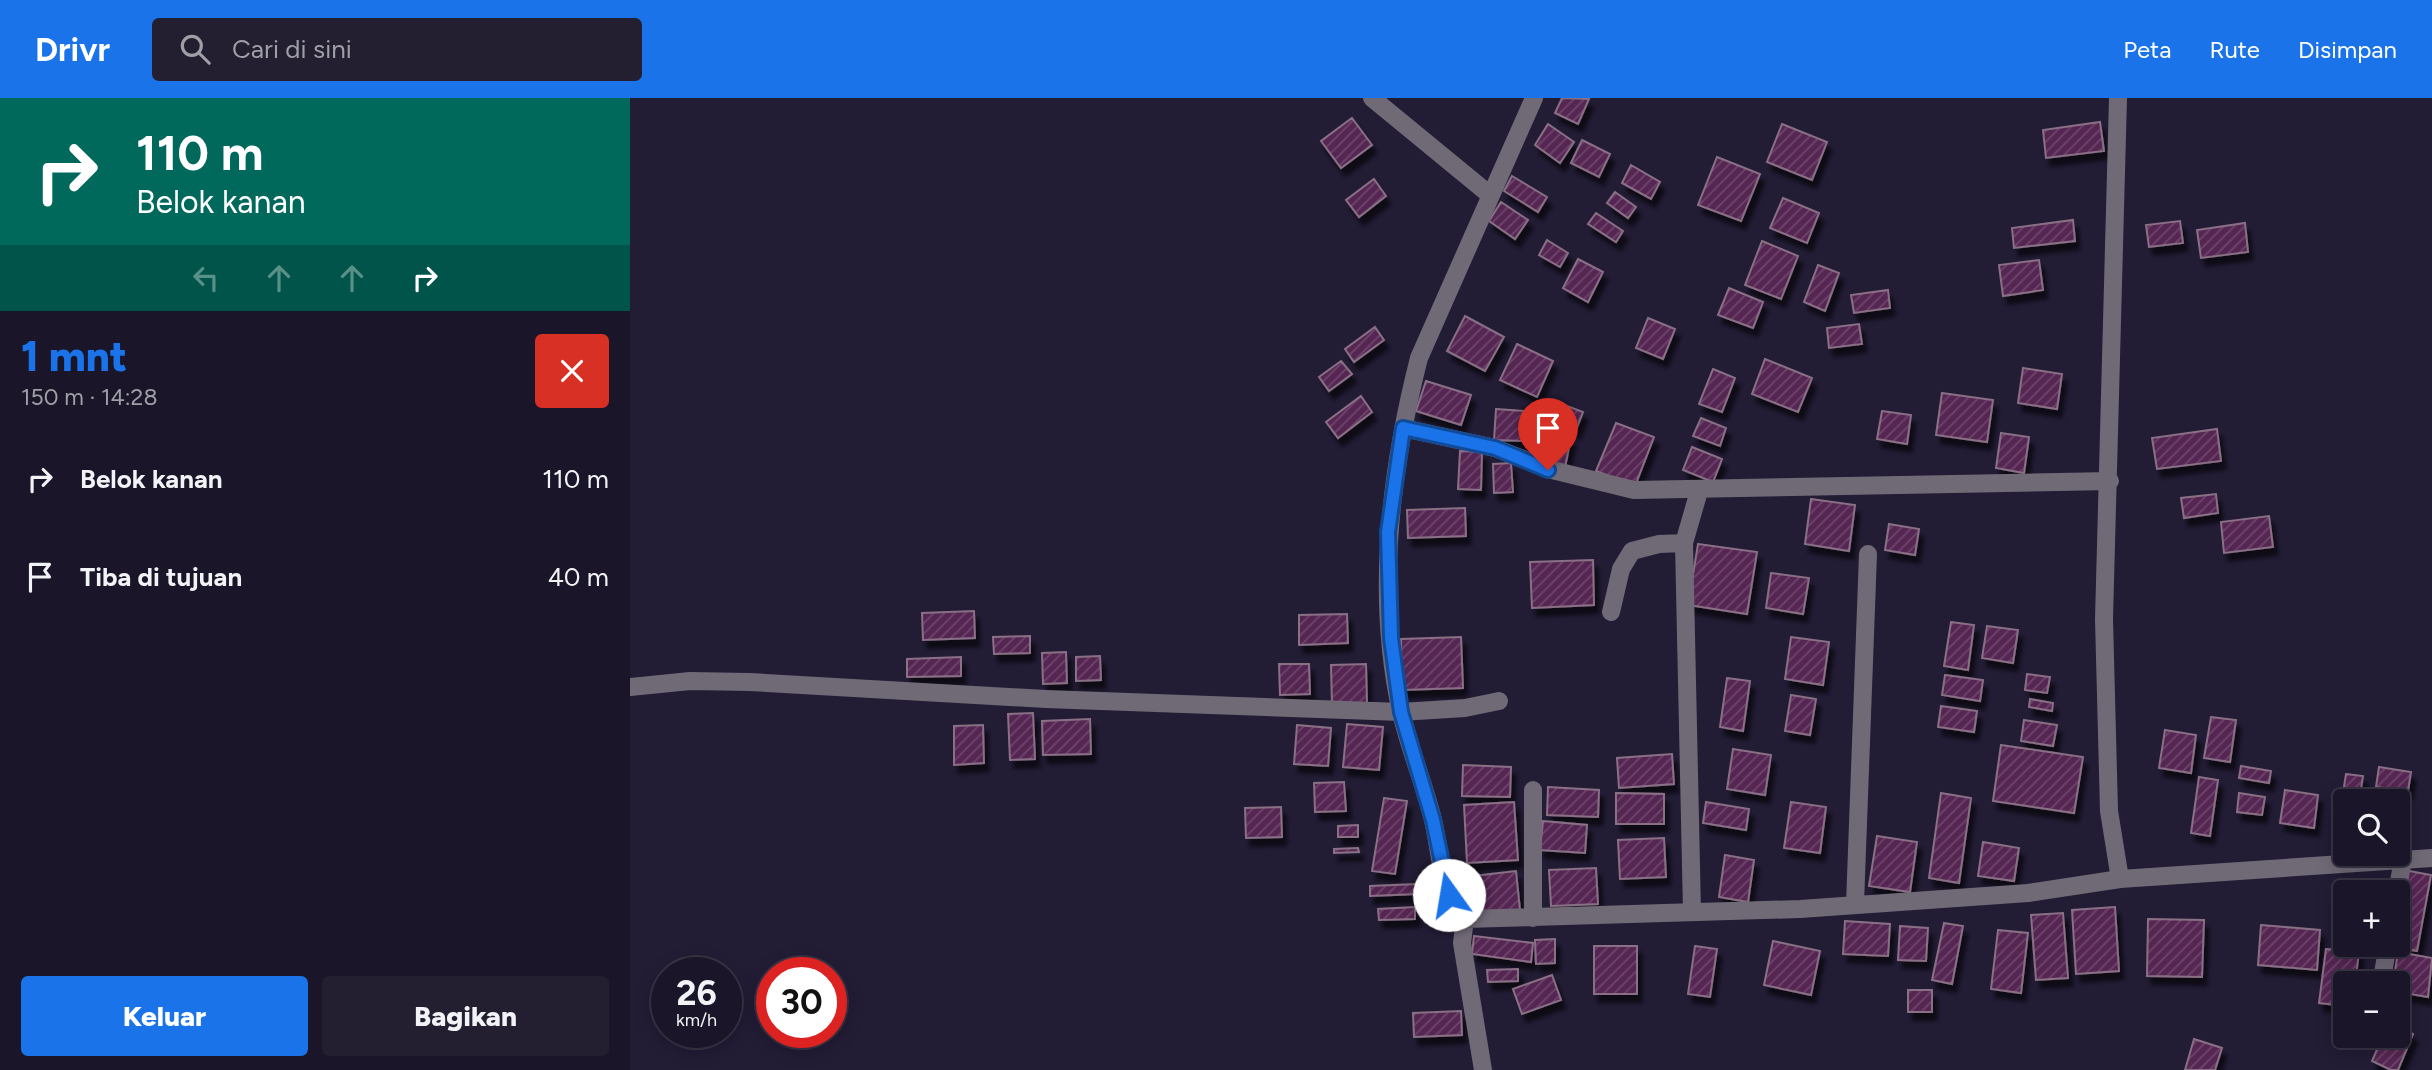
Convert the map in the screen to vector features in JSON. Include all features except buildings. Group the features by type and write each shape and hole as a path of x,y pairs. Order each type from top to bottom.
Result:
{"street":[{"path":"1372,98 1490,195"},
{"path":"1483,1070 1462,943 1465,919 1449,895 1433,820 1401,712 1391,638 1388,545 1403,428 1419,358 1534,98"},
{"path":"2118,98 2110,481 2104,619 2109,811 2120,879"},
{"path":"1403,428 1495,448 1548,470 1633,490 1699,491 2110,481"},
{"path":"1692,912 1684,543 1699,491"},
{"path":"1611,612 1621,569 1632,551 1659,544 1684,543"},
{"path":"1856,904 1868,554"},
{"path":"630,687 691,681 750,682 1046,699 1221,703 1401,712 1465,708 1499,701"},
{"path":"1533,790 1533,918"},
{"path":"2410,860 2432,858"},
{"path":"1465,919 1800,909 2028,893 2120,879 2333,865"}],"route":[{"path":"1449,895 1433,820 1401,712 1391,638 1388,532 1403,428 1495,448 1548,470"}]}
